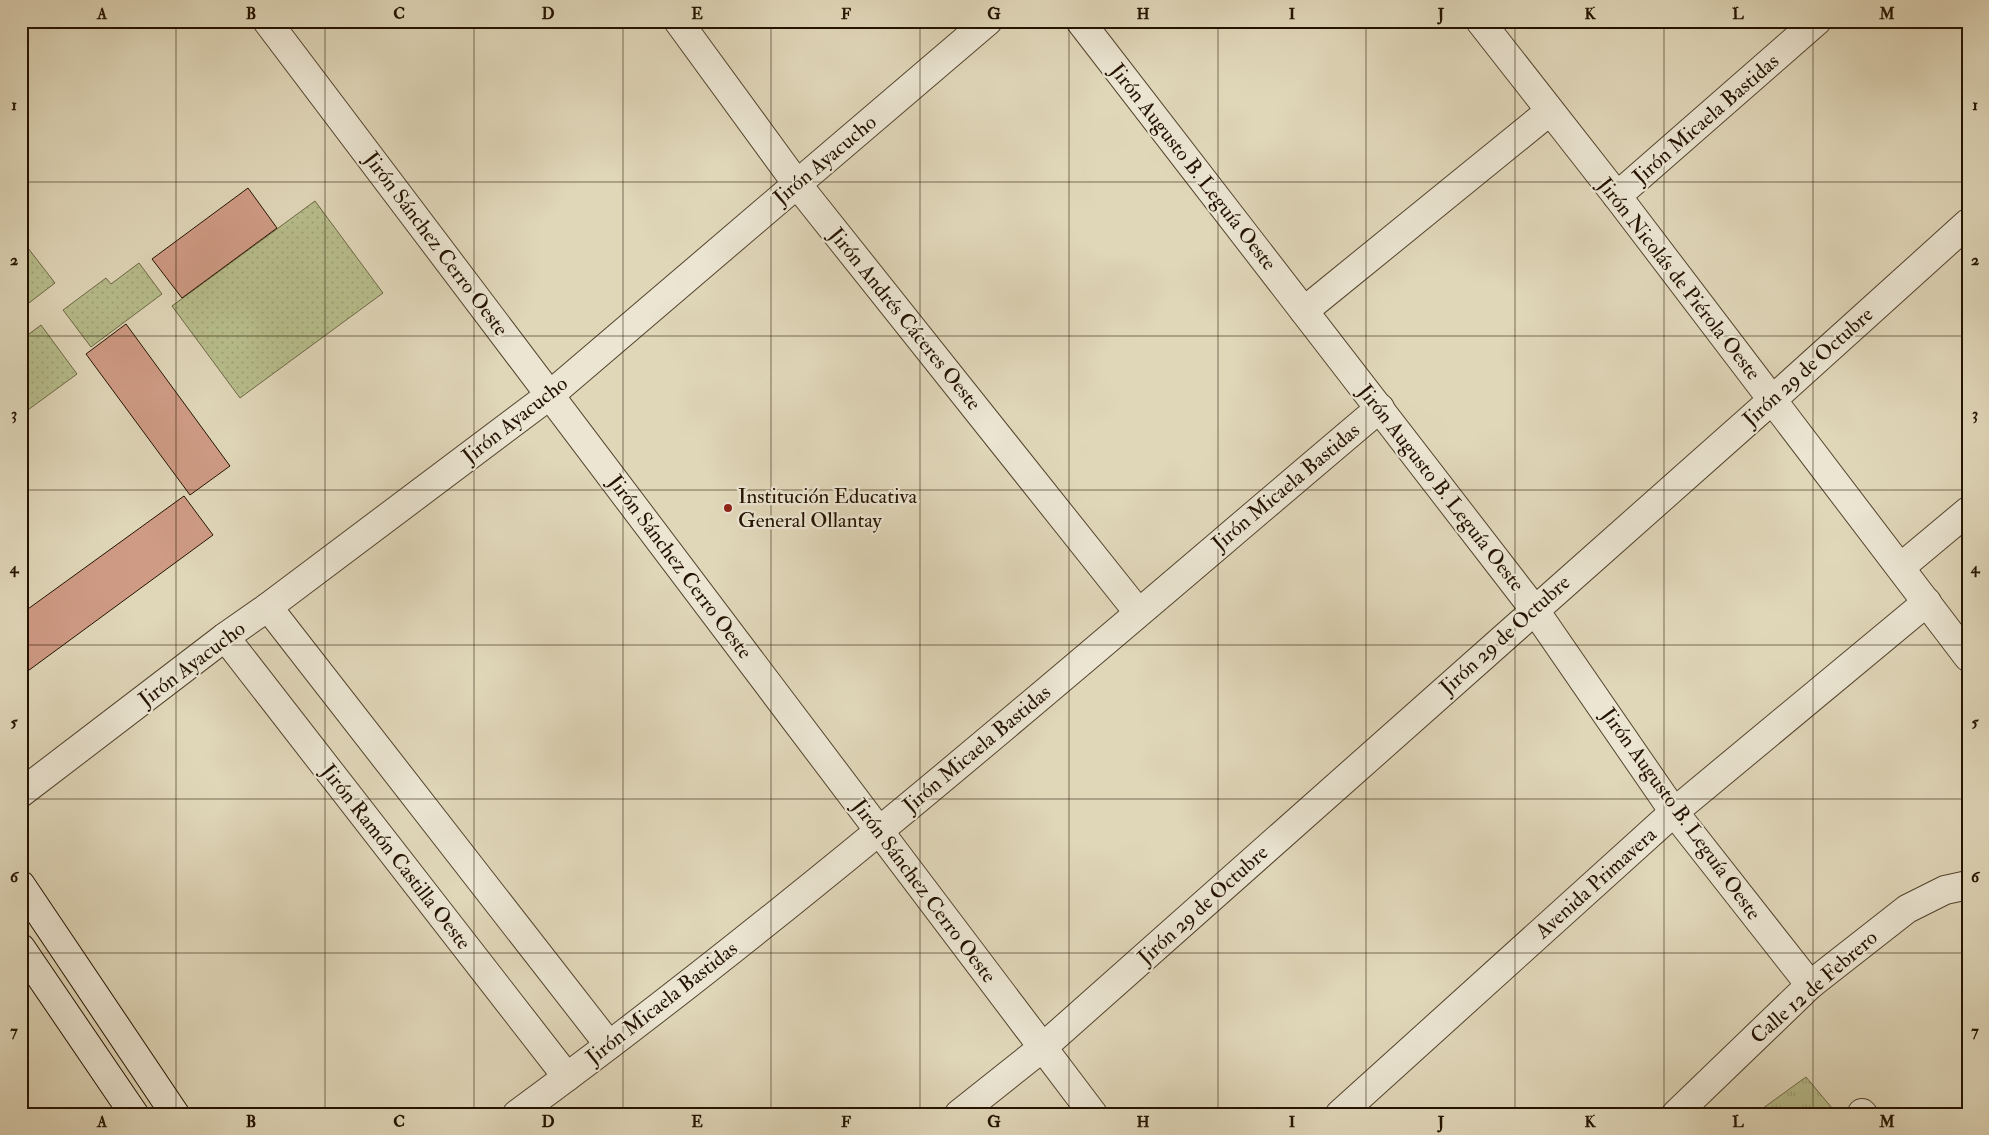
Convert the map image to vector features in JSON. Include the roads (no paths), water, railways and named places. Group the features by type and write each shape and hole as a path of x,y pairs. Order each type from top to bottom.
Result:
{"street":[{"name":"Jirón Sánchez Cerro Oeste","path":"268,21 1092,1114"},
{"name":"Jirón Andrés Cáceres Oeste","path":"678,21 797,184 1138,612"},
{"name":"Jirón Ayacucho","path":"21,793 550,395 988,21"},
{"name":"Jirón Augusto B. Leguía Oeste","path":"1080,21 1534,610 1674,812 1810,985"},
{"name":"Jirón Nicolás de Piérola Oeste","path":"1480,21 1617,196 1968,657"},
{"name":"Jirón Micaela Bastidas","path":"1617,196 1817,21"},
{"path":"1304,311 1550,111"},
{"name":"Jirón 29 de Octubre","path":"1042,1048 1772,400 1968,223"},
{"name":"Jirón Micaela Bastidas","path":"517,1114 610,1045 880,831 1380,408"},
{"path":"1901,567 1968,511"},
{"name":"Avenida Primavera","path":"1340,1114 1674,812 1927,602"},
{"path":"268,607 610,1045"},
{"name":"Jirón Ramón Castilla Oeste","path":"225,638 567,1077"},
{"path":"1956,887 1968,875"},
{"path":"21,886 175,1114"},
{"name":"Calle 12 de Febrero","path":"1676,1114 1810,985 1907,909 1956,887"},
{"path":"21,948 134,1114"},
{"path":"959,1114 1042,1048"}],"place":[{"name":"Institución Educativa General Ollantay","path":"728,508"}]}
